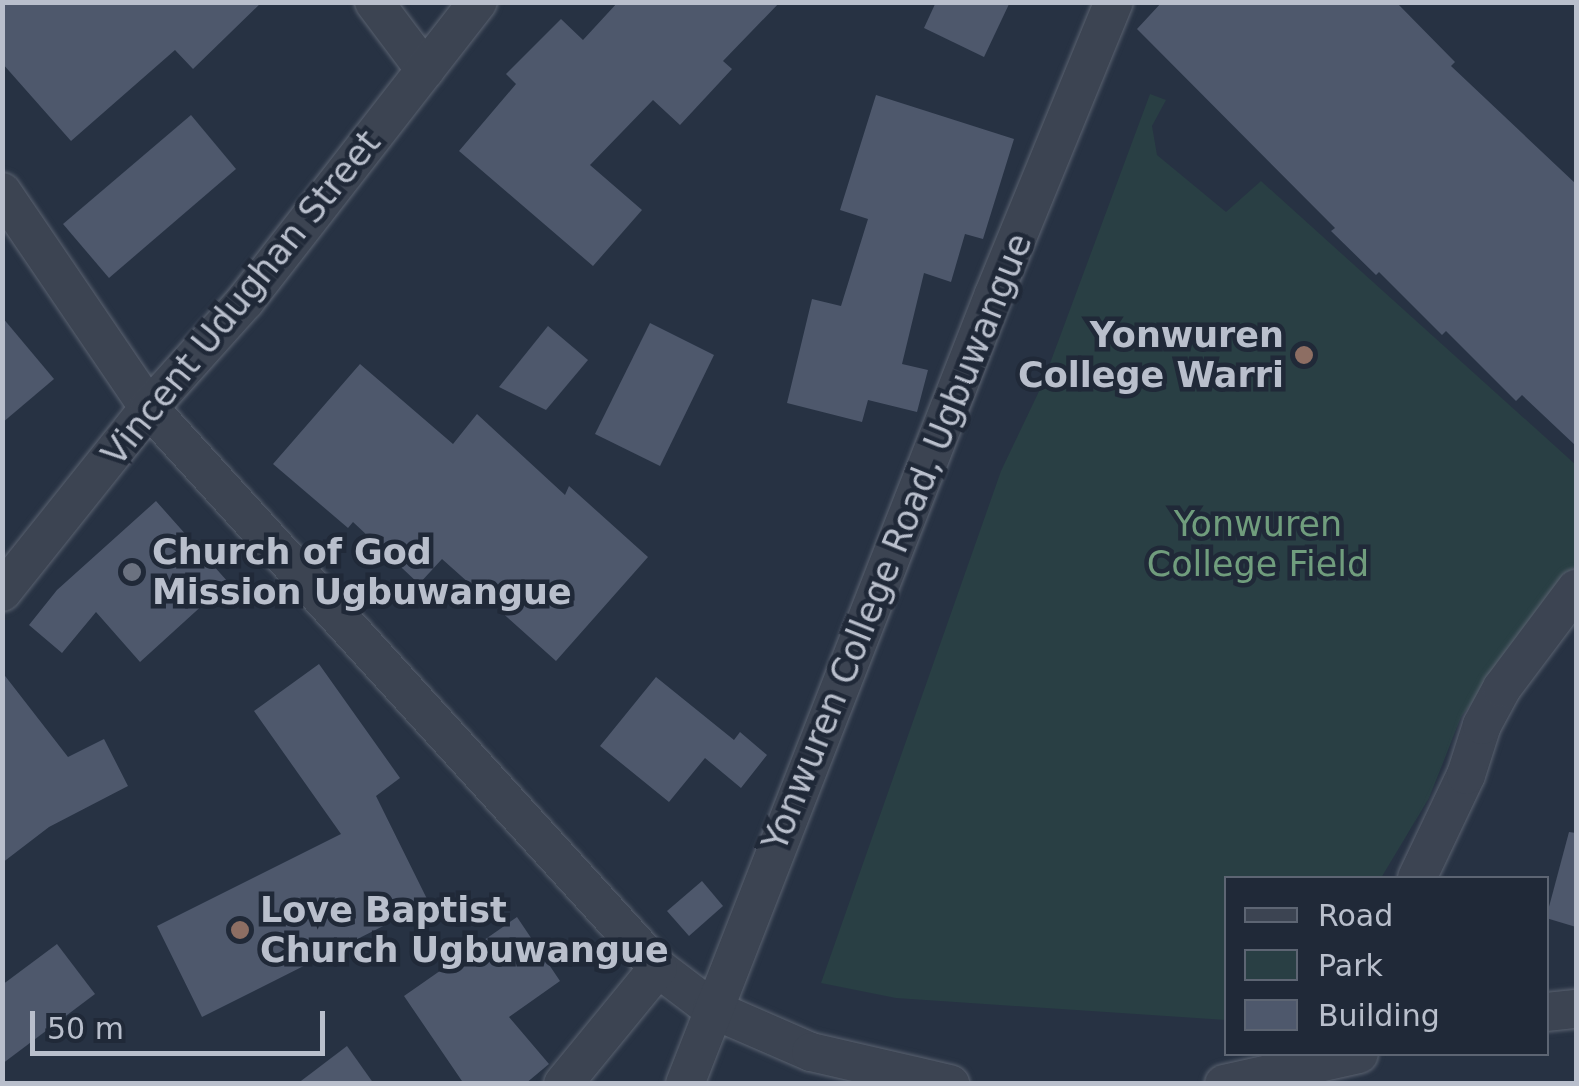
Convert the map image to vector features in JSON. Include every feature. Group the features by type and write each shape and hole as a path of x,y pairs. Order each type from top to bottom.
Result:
{"street":[{"path":"374,2 425,70"},
{"name":"Vincent Udughan Street","path":"2,592 150,408 245,302 478,2"},
{"name":"Yonwuren College Road, Ugbuwangue","path":"685,1084 994,294 1114,2"},
{"path":"2,192 150,408 658,968 712,1009 811,1052 950,1084"},
{"path":"1418,876 1466,776 1482,725 1576,589"},
{"path":"563,1084 658,968"},
{"path":"1549,1012 1576,1009"},
{"path":"1224,1084 1342,1056"}],"green space":[{"name":"Yonwuren College Field","path":"1150,94 1166,100 1152,126 1157,155 1226,212 1261,181 1576,465 1576,564 1461,717 1429,798 1382,876 1224,876 1224,1020 896,998 821,983 1001,471 1042,385"}],"building":[{"path":"2,2 262,2 193,69 175,50 71,141 2,63"},
{"path":"618,2 780,2 723,61 732,69 680,125 653,100 590,165 642,210 593,266 459,151 516,84 506,74 561,19 583,40"},
{"path":"936,2 1010,2 984,57 924,28"},
{"path":"1162,2 1396,2 1455,62 1451,66 1576,184 1576,446 1522,395 1516,401 1446,331 1442,335 1379,272 1376,275 1331,231 1335,228 1137,29"},
{"path":"876,95 1014,139 983,239 965,234 951,282 924,273 902,364 928,370 917,412 868,400 862,422 787,403 812,299 841,306 868,219 840,210"},
{"path":"191,115 236,169 109,278 63,224"},
{"path":"2,317 54,379 2,423"},
{"path":"650,323 714,355 660,466 595,434"},
{"path":"548,326 588,360 546,410 499,387"},
{"path":"360,364 453,444 477,414 565,495 569,486 648,557 556,661 442,559 419,584 353,522 348,528 273,464"},
{"path":"156,501 228,582 140,662 96,612 62,653 29,625 57,590"},
{"path":"319,664 400,778 376,796 429,903 202,1017 157,926 341,834 254,711"},
{"path":"2,672 68,757 104,739 128,786 49,827 2,863"},
{"path":"656,677 734,740 740,732 767,755 741,788 705,758 669,802 600,746"},
{"path":"1569,832 1576,833 1576,927 1549,919"},
{"path":"702,881 723,906 689,936 667,911"},
{"path":"517,917 560,981 509,1017 549,1064 525,1084 464,1084 404,996"},
{"path":"57,944 95,994 2,1064 2,985"},
{"path":"347,1046 374,1084 297,1084"}],"place":[{"name":"Yonwuren College Warri","path":"1304,355"},
{"name":"Church of God Mission Ugbuwangue","path":"132,572"},
{"name":"Love Baptist Church Ugbuwangue","path":"240,930"}]}
